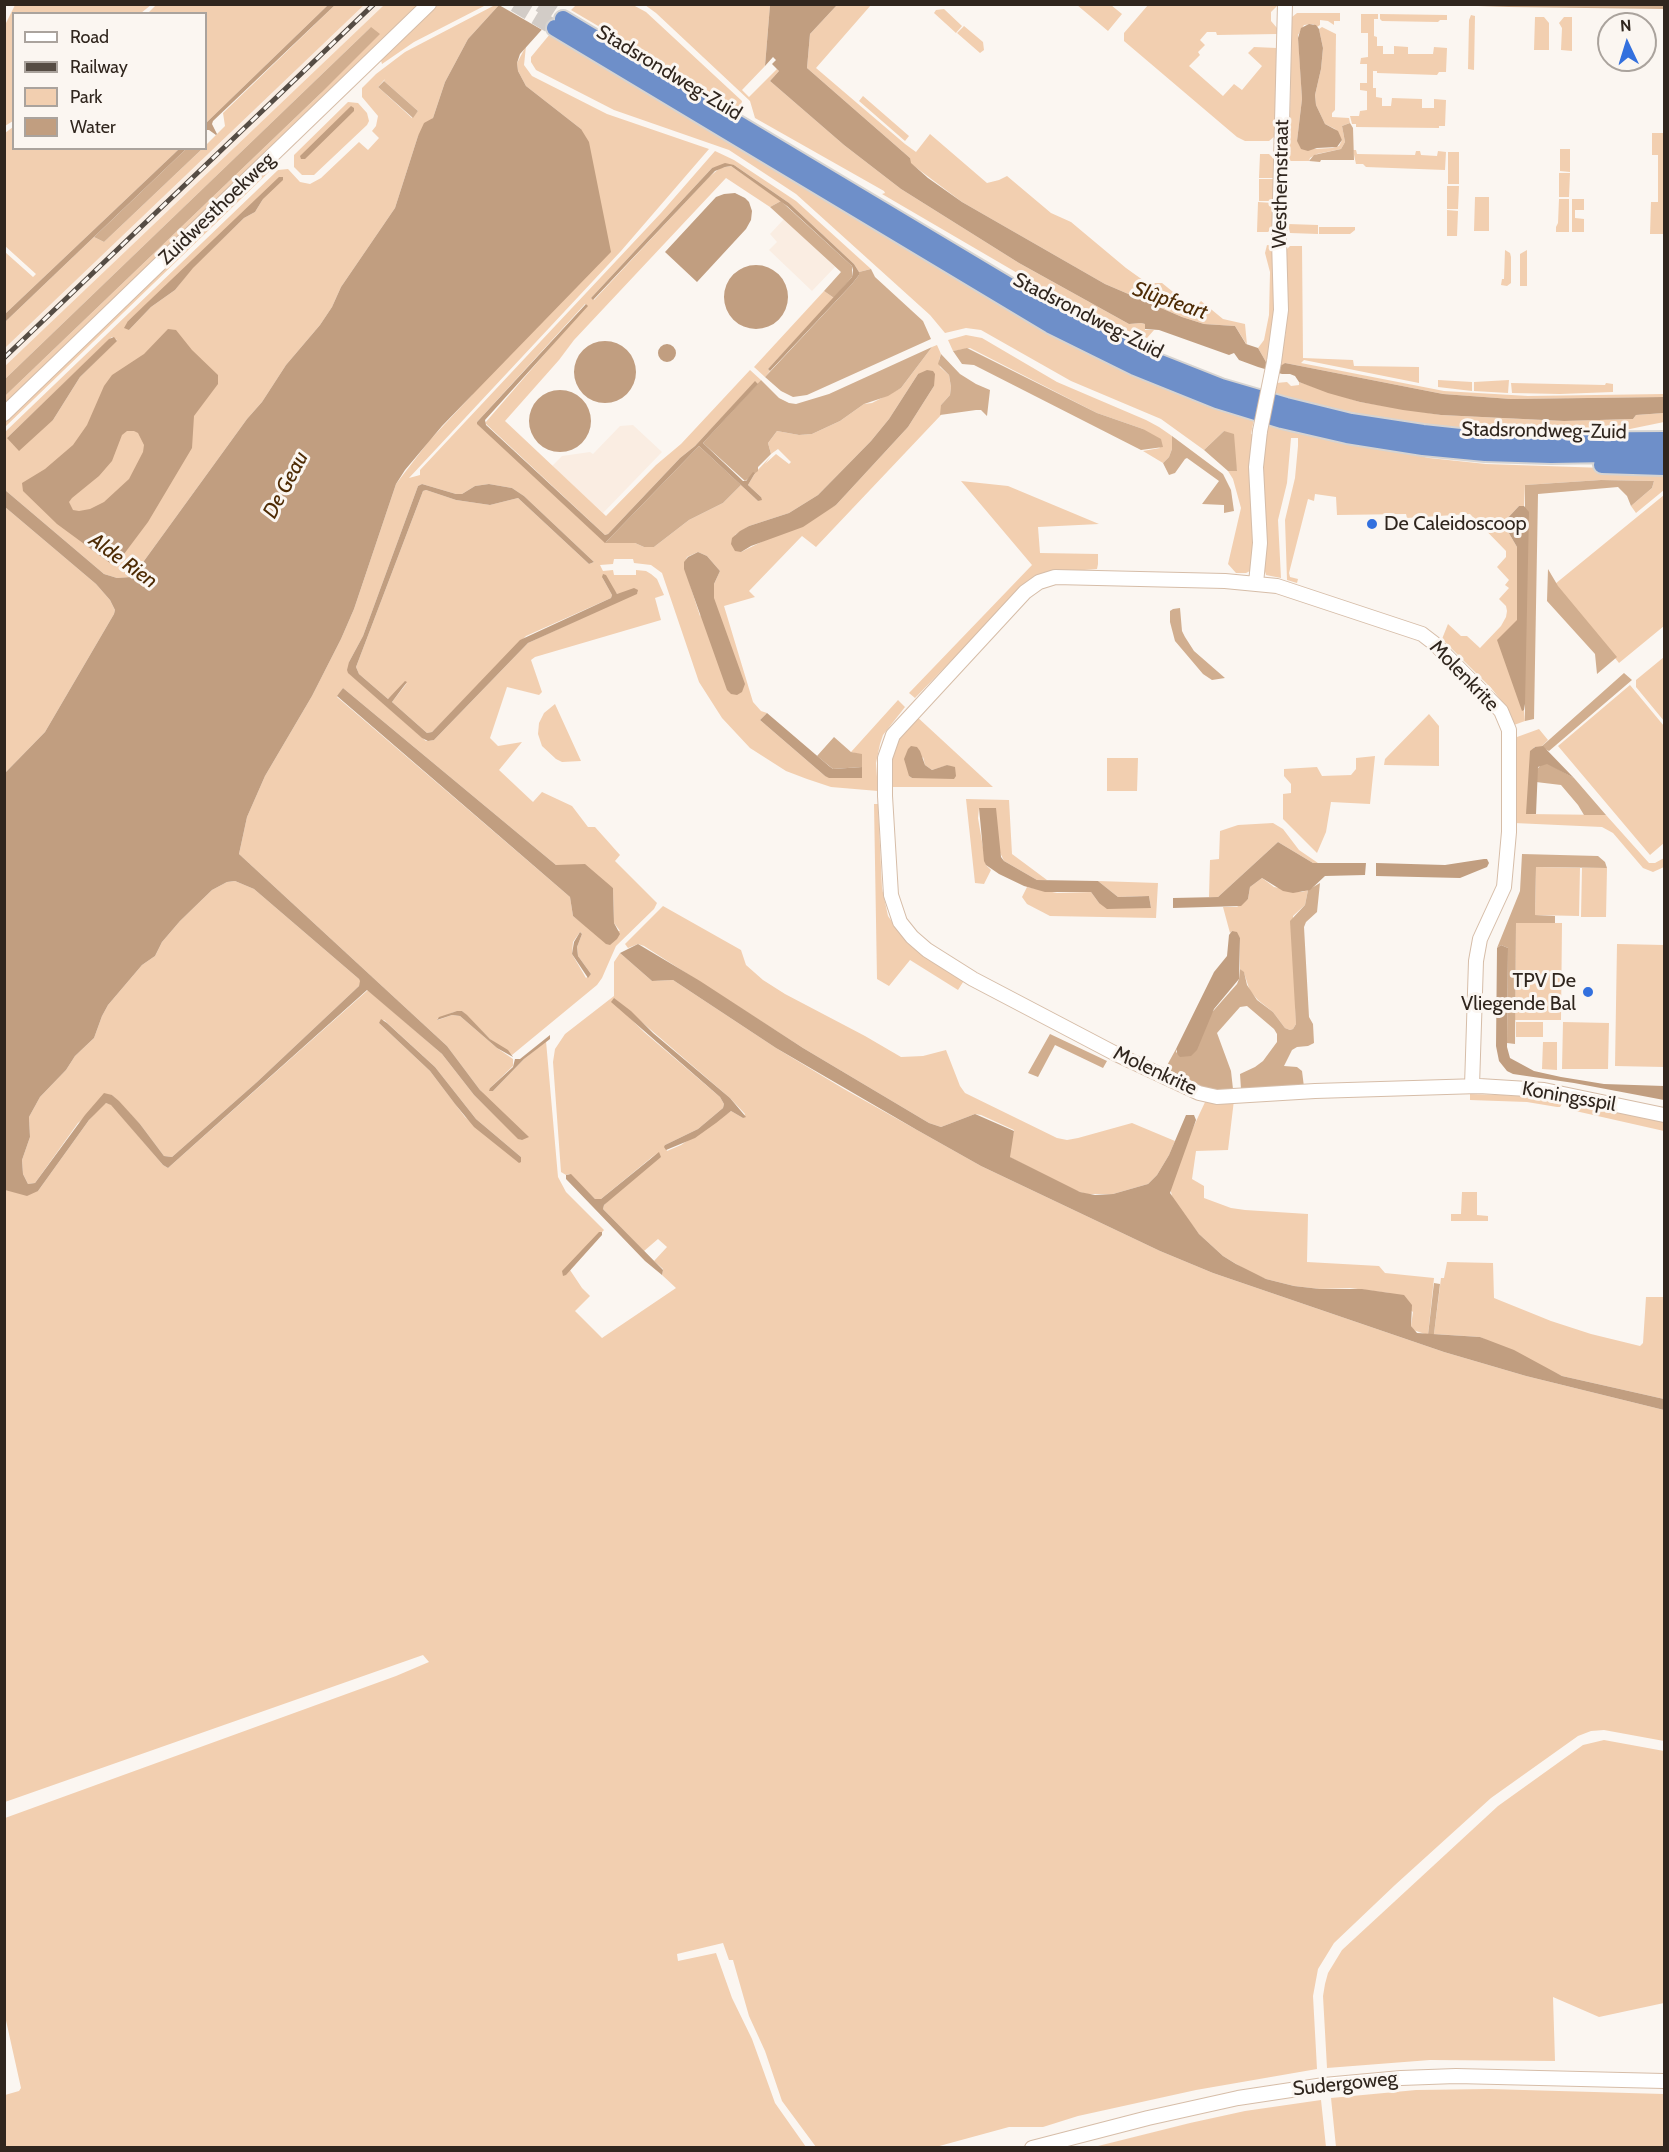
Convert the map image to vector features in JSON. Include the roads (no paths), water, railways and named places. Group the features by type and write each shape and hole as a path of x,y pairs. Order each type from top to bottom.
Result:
{"highway":[{"name":"Stadsrondweg-Zuid","path":"559,24 1050,325 1135,367 1217,400 1282,420 1347,435 1423,447 1485,453 1665,440"},
{"path":"1557,448 1665,429"},
{"name":"Stadsrondweg-Zuid","path":"1557,448 1665,453"},
{"path":"1557,448 1601,465 1665,467"}],"street":[{"name":"Zuidwesthoekweg","path":"4,414 429,4"},
{"name":"Westhemstraat","path":"1256,583 1260,543 1256,467 1260,430 1274,362 1281,310 1279,240 1285,4"},
{"name":"Molenkrite","path":"1055,577 1256,583 1285,588 1422,634 1435,644 1501,711 1509,730 1509,832 1504,886 1480,939 1476,961 1472,1086 1217,1097 1199,1093 1116,1054 974,979 927,950 912,937 900,922 891,895 885,758 893,735 1025,592 1039,582 1055,577"},
{"name":"Koningsspil","path":"1472,1086 1544,1090 1665,1115"},
{"name":"Sudergoweg","path":"1032,2148 1238,2098 1324,2085 1456,2076 1665,2081"}],"water":[{"path":"328,5 335,5 213,121 216,135 207,130 207,122"},
{"name":"De Geau","path":"499,5 564,5 520,54 517,63 518,71 526,86 581,129 589,142 611,252 442,426 396,484 354,609 312,696 265,776 247,817 239,854 447,1046 480,1090 529,1137 518,1139 474,1095 442,1054 367,990 168,1168 111,1105 106,1103 89,1120 38,1191 27,1196 5,1190 5,773 45,732 115,610 110,600 96,584 5,507 5,490 104,574 117,578 131,577 247,419 262,402 286,365 320,325 341,287 395,208 418,136 424,123 433,118 445,82 468,39","holes":["235,881 254,889 359,979 359,986 257,1082 172,1157 164,1156 119,1101 112,1095 104,1093 35,1183 28,1184 23,1174 22,1160 30,1137 29,1117 40,1097 66,1070 75,1056 94,1038 108,1005 142,965 155,956 162,942 180,921 212,890 227,882"]},
{"path":"770,5 837,5 810,34 807,68 910,158 911,163 928,178 962,202 1105,284 1182,317 1204,324 1235,326 1246,344 1258,348 1266,362 1282,365 1285,363 1443,394 1511,399 1664,397 1664,413 1636,415 1633,419 1564,421 1441,415 1403,410 1328,393 1299,382 1295,376 1290,374 1282,374 1239,360 1234,353 1229,355 1159,330 1145,329 1145,324 1129,324 1019,263 901,189 844,145 770,81 779,71 772,64 776,60 773,57 765,66"},
{"path":"1309,24 1316,25 1319,29 1323,48 1315,95 1316,105 1325,124 1338,131 1342,140 1337,147 1308,151 1301,149 1297,141 1302,99 1298,38 1301,28"},
{"path":"351,106 354,111 305,159 301,159 300,156"},
{"path":"178,150 185,150 5,322 5,314"},
{"path":"725,163 734,165 789,203 854,264 859,272 852,284 770,371 768,369 852,277 853,270 852,266 787,206 731,166 715,171 593,300 591,298 712,168"},
{"path":"279,177 283,177 283,180 263,199 255,212 244,218 193,268 175,290 151,307 129,330 124,328 128,321"},
{"path":"735,193 749,202 752,211 751,220 746,229 697,282 665,252 716,197"},
{"path":"750,265 762,265 779,274 786,285 788,297 786,309 779,320 762,329 750,329 738,324 729,315 724,303 724,291 729,279 738,270"},
{"path":"586,304 588,306 485,420 486,425 605,535 680,458 695,446 755,381 758,384 703,443 743,481 746,481 753,472 755,473 748,485 762,500 758,501 699,446 605,543 477,424"},
{"path":"168,329 176,330 192,350 218,375 218,384 194,416 192,448 148,522 118,562 110,563 57,524 23,491 22,483 45,469 73,445 87,425 104,386 112,375 144,354","holes":["127,431 138,433 144,445 143,452 129,479 104,502 90,509 73,510 69,502 72,498 99,476 112,461 122,435"]},
{"path":"114,337 117,341 80,377 53,420 19,451 7,438 109,339"},
{"path":"599,341 611,341 627,350 634,360 636,372 634,384 627,394 611,403 599,403 588,398 579,389 574,378 574,366 579,355 588,346"},
{"path":"667,344 673,347 676,353 673,359 667,362 661,359 658,353 661,347"},
{"path":"927,370 935,374 934,386 908,427 836,505 803,527 751,546 741,552 735,551 731,544 732,538 740,531 789,513 818,495 871,441 889,419 918,374"},
{"path":"554,390 566,390 582,399 589,409 591,421 589,433 582,443 566,452 554,452 543,447 534,438 529,427 529,415 534,404 543,395"},
{"path":"422,484 456,494 462,494 475,486 489,484 512,488 524,496 594,562 589,564 518,498 490,505 456,500 423,491 356,667 359,674 388,699 405,681 407,682 392,702 427,733 432,732 520,640 611,598 612,595 602,577 603,574 606,575 617,594 634,588 638,590 637,594 528,643 434,740 428,741 347,670 363,636 418,486"},
{"path":"1519,506 1524,506 1529,512 1525,704 1522,711 1497,640 1517,620 1517,547 1503,523"},
{"path":"698,552 707,556 720,571 714,584 714,598 745,684 742,692 737,695 727,690 684,569 684,562 688,557"},
{"path":"343,688 556,865 585,864 613,888 614,923 620,934 617,939 610,945 606,944 573,916 570,897 337,696"},
{"path":"767,713 833,769 862,767 862,778 825,776 760,720"},
{"path":"911,746 917,747 925,765 932,770 947,765 955,767 954,779 909,776 904,759"},
{"path":"1543,746 1574,778 1547,764 1538,767 1536,814 1526,814 1530,751 1535,747"},
{"path":"979,808 996,808 1001,857 1004,861 1037,880 1098,881 1118,897 1149,896 1151,908 1107,909 1091,892 1045,892 1024,886 999,874 984,861"},
{"path":"1278,842 1313,863 1366,863 1365,875 1325,876 1310,890 1293,893 1283,891 1262,878 1250,887 1248,899 1241,906 1173,908 1173,898 1218,897"},
{"path":"1487,859 1489,863 1487,867 1460,878 1376,876 1376,863 1445,865"},
{"path":"1232,931 1237,932 1240,938 1239,979 1214,1009 1197,1050 1191,1056 1180,1057 1176,1049 1214,972 1227,956 1229,935"},
{"path":"580,932 582,934 577,947 578,956 591,974 588,978 572,954 574,942"},
{"path":"638,944 803,1048 929,1123 941,1127 975,1114 1014,1131 1010,1157 1080,1192 1095,1195 1113,1194 1148,1184 1157,1175 1169,1155 1186,1115 1194,1115 1196,1120 1170,1193 1199,1234 1223,1256 1266,1279 1294,1286 1320,1289 1362,1289 1404,1295 1412,1305 1411,1326 1417,1333 1480,1337 1514,1350 1562,1376 1664,1399 1664,1410 1526,1376 1444,1352 1213,1273 1160,1251 981,1166 776,1048 673,980 652,981 620,953"},
{"path":"1501,945 1508,948 1507,1047 1510,1058 1534,1071 1561,1077 1604,1084 1664,1086 1664,1100 1513,1074 1507,1071 1499,1061 1496,1046 1497,948"},
{"path":"614,998 730,1098 746,1117 743,1118 731,1111 695,1138 666,1150 665,1145 698,1129 723,1108 724,1104 720,1097 611,1002"},
{"path":"462,1011 467,1015 490,1039 508,1050 513,1057 497,1048 460,1016 452,1015 437,1020 439,1017"},
{"path":"381,1019 435,1067 476,1119 521,1157 521,1162 519,1163 474,1127 430,1071 379,1023"},
{"path":"550,1035 550,1039 524,1059 493,1091 489,1091 513,1067 515,1059 520,1059"},
{"path":"659,1152 661,1157 604,1205 603,1209 663,1270 662,1275 645,1261 566,1179 566,1175 571,1174 595,1199 601,1199"},
{"path":"599,1232 602,1232 602,1235 563,1276 562,1271"}],"tunnel":[{"path":"515,4 555,28"},
{"path":"540,4 563,19"}],"railway":[{"path":"4,358 374,4"}],"place":[{"name":"De Caleidoscoop","path":"1372,524"},
{"name":"TPV De Vliegende Bal","path":"1588,992"}],"water label":[{"name":"Slûpfeart","path":"1170,301"},
{"name":"Alde Rien","path":"123,561"}]}
